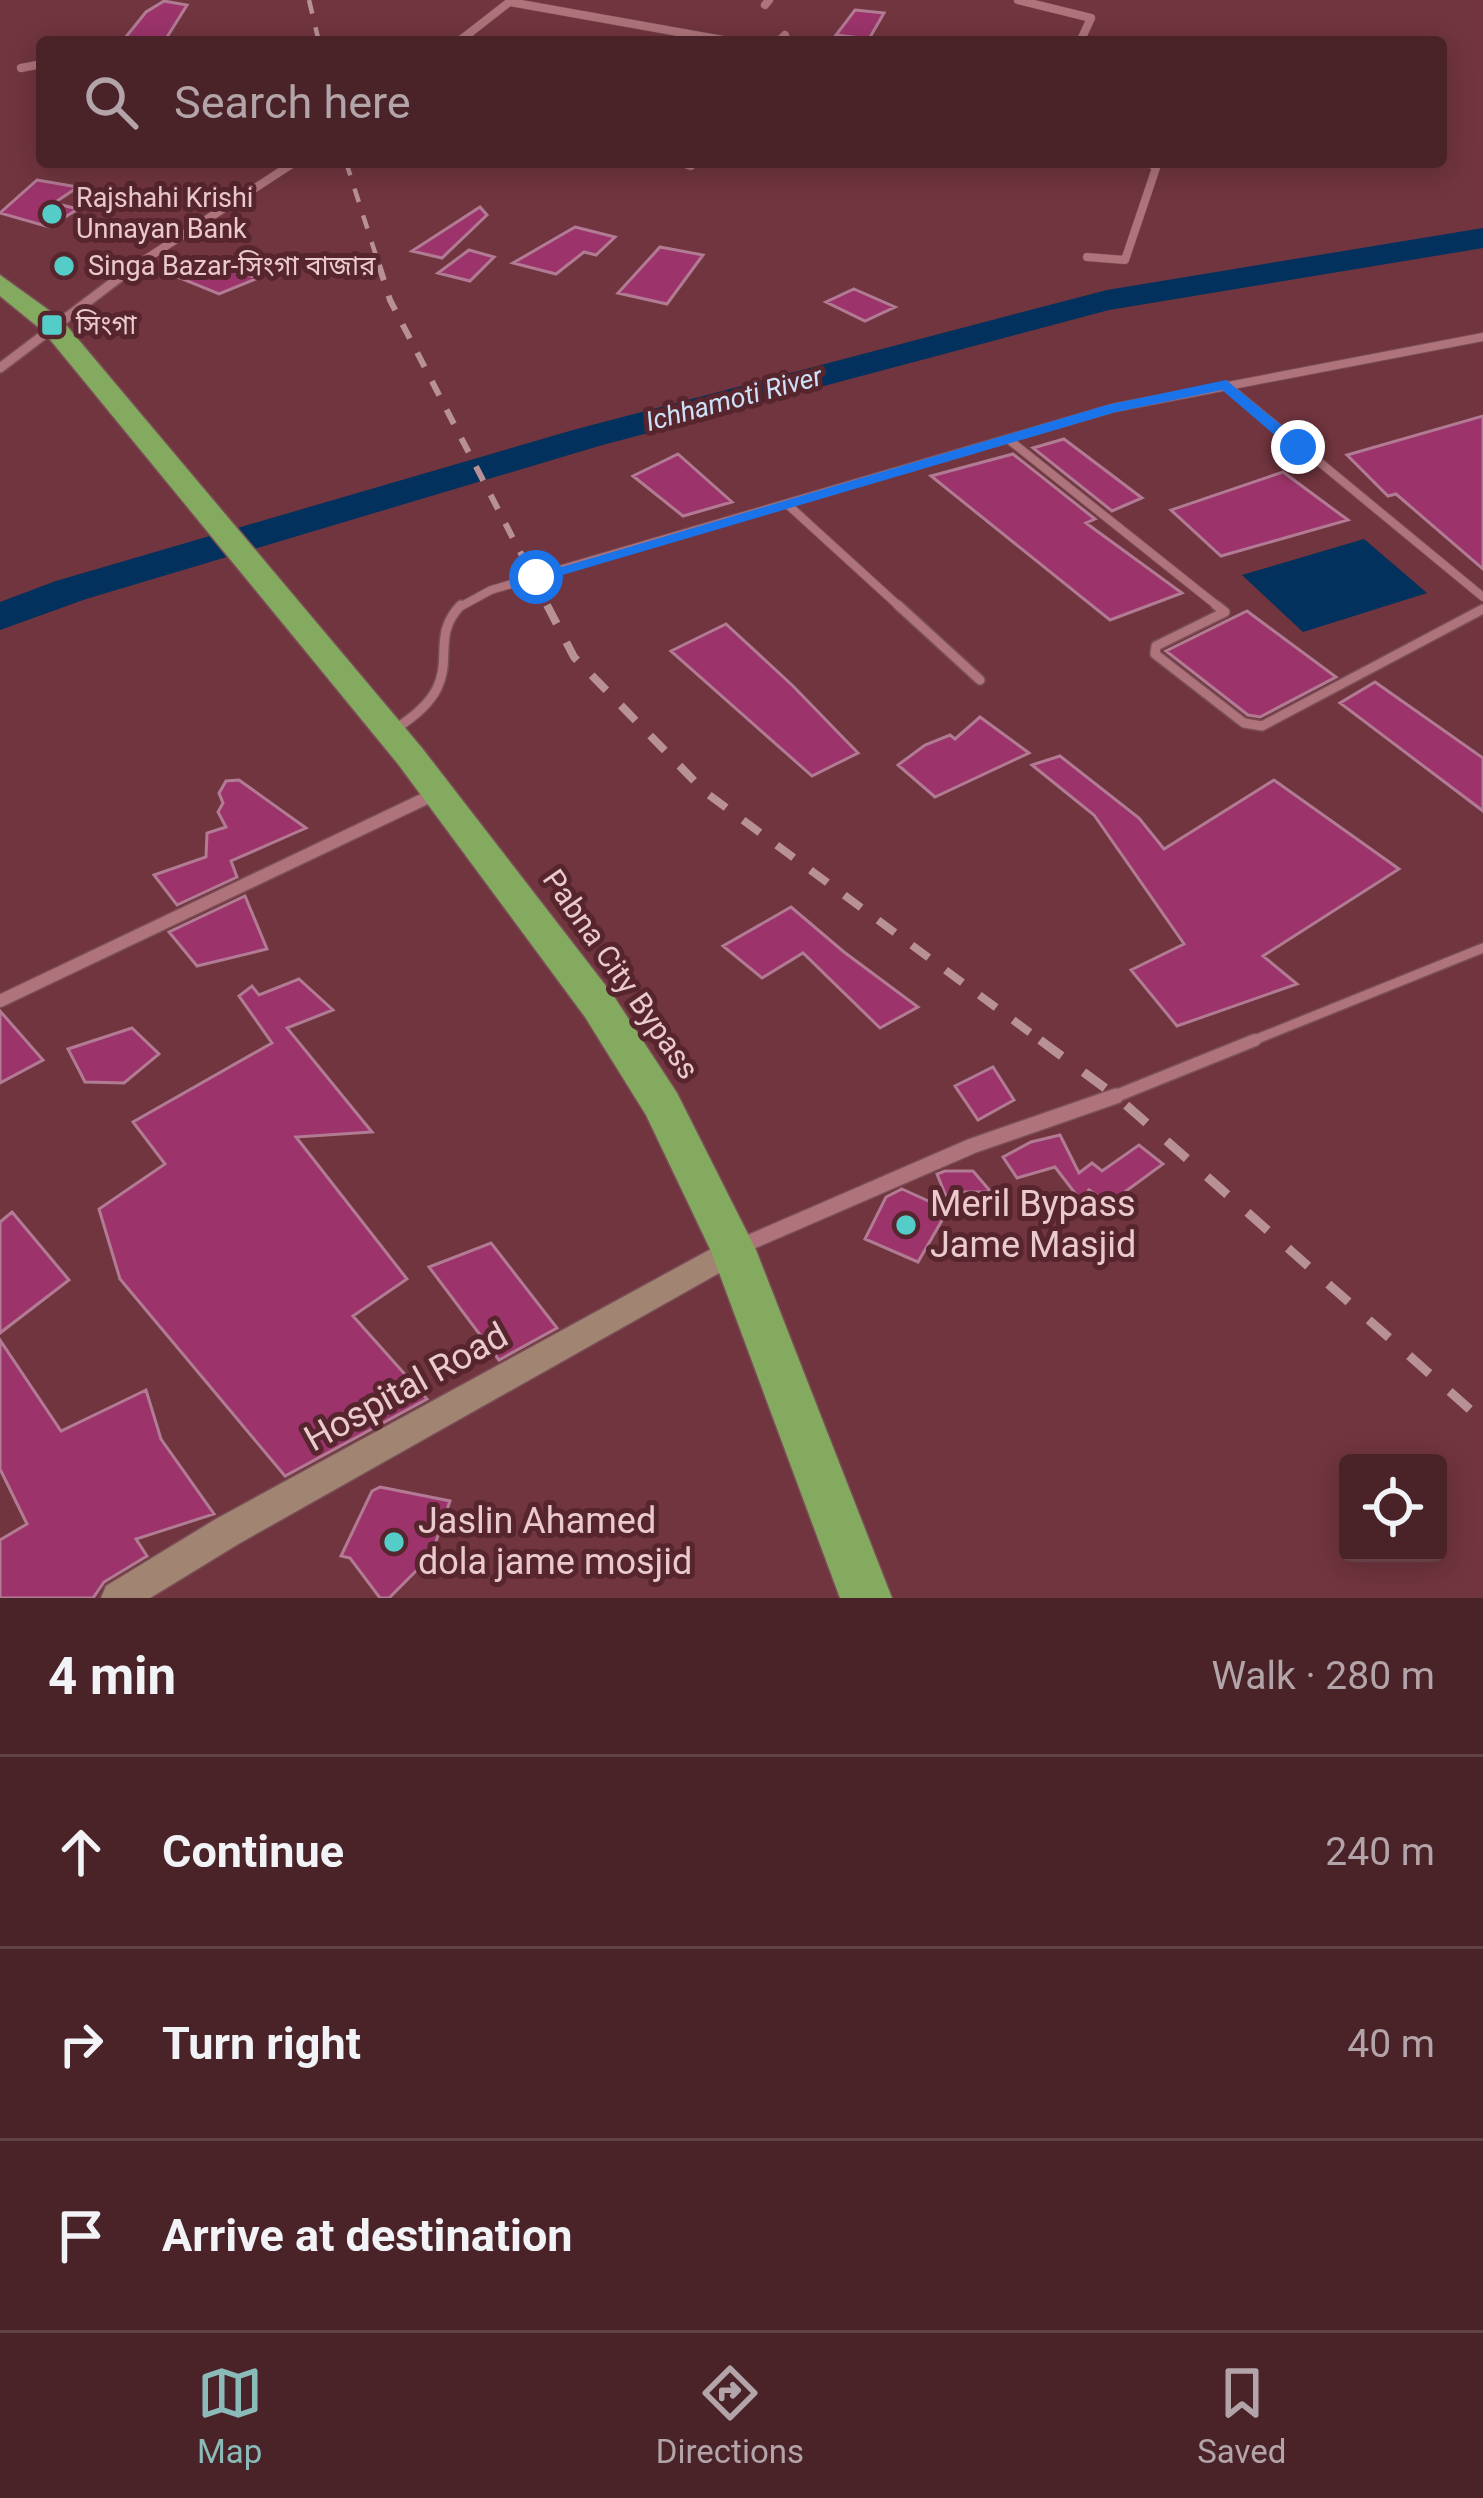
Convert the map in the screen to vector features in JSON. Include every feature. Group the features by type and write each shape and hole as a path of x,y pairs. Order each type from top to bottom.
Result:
{"highway":[{"path":"0,283 52,325"},
{"name":"Pabna City Bypass","path":"52,325 438,793 599,1006 662,1105 734,1250 866,1598"}],"main road":[{"name":"Hospital Road","path":"118,1598 227,1531 734,1250"}],"street":[{"path":"1018,0 1091,18 1082,36"},
{"path":"466,36 512,1 702,36"},
{"path":"21,68 36,65"},
{"path":"0,368 52,325 286,168"},
{"path":"1087,257 1126,260 1156,168"},
{"path":"0,1001 438,793"},
{"path":"734,1250 936,1157 1045,1116 1116,1096"}],"lane":[{"path":"389,732 425,714 443,690 452,614 463,602 490,590 1113,408 1483,337"},
{"path":"1226,385 1483,597"},
{"path":"1009,439 1225,612 1156,646 1155,654 1244,723 1262,726 1483,609"},
{"path":"787,504 980,680"},
{"path":"1116,1096 1483,948"}],"shaded area":[{"path":"0,0 1483,0 1483,1598 0,1598"}],"water":[{"path":"1364,539 1427,593 1303,632 1242,575"}],"building":[{"path":"164,1 187,5 168,36 127,36 146,12"},
{"path":"855,10 884,13 871,36 836,35"},
{"path":"37,180 78,187 54,203 78,209 49,227 0,213"},
{"path":"480,207 487,215 442,258 412,251"},
{"path":"575,227 615,237 596,255 584,252 556,274 513,263"},
{"path":"660,247 703,255 667,304 618,293"},
{"path":"469,250 494,257 470,281 438,273"},
{"path":"210,265 258,278 219,294 175,276"},
{"path":"854,289 895,307 865,321 826,302"},
{"path":"1483,416 1483,569 1396,494 1388,496 1347,455"},
{"path":"1064,439 1142,498 1112,511 1033,448"},
{"path":"678,454 732,502 683,516 633,476"},
{"path":"1013,454 1095,519 1086,523 1182,593 1110,620 931,476"},
{"path":"1283,472 1348,520 1221,556 1171,510"},
{"path":"1247,611 1336,677 1260,717 1248,715 1166,651"},
{"path":"726,624 858,753 812,776 671,651"},
{"path":"1375,682 1483,758 1483,811 1340,703"},
{"path":"980,717 1029,753 935,797 898,765 925,745 950,735 955,739"},
{"path":"1060,756 1139,818 1164,849 1274,780 1399,869 1263,956 1297,984 1177,1026 1131,970 1184,944 1094,815 1032,765"},
{"path":"239,780 306,828 231,861 237,877 177,905 154,875 206,857 207,833 226,827 218,812 223,803 219,793 226,781"},
{"path":"245,896 267,949 197,966 169,932"},
{"path":"791,907 918,1007 880,1028 803,953 762,978 723,946"},
{"path":"299,979 333,1010 287,1028 372,1132 296,1137 407,1279 353,1316 427,1399 285,1476 120,1279 99,1209 165,1164 133,1122 272,1043 239,996 252,986 259,995"},
{"path":"0,1011 43,1060 0,1083"},
{"path":"132,1028 159,1054 124,1083 85,1082 68,1049"},
{"path":"993,1067 1014,1100 978,1120 955,1086"},
{"path":"1060,1135 1079,1173 1092,1163 1102,1171 1139,1145 1163,1164 1126,1191 1136,1199 1116,1210 1088,1189 1091,1195 1081,1201 1055,1167 1017,1178 1003,1157 1031,1142"},
{"path":"973,1171 991,1192 958,1192 950,1206 937,1174"},
{"name":"Meril Bypass Jame Masjid","path":"902,1189 948,1210 918,1262 865,1239 886,1197"},
{"path":"12,1212 69,1280 0,1333 0,1222"},
{"path":"491,1243 557,1328 499,1360 429,1267"},
{"path":"0,1340 61,1431 146,1390 161,1439 214,1514 136,1539 147,1556 104,1582 93,1598 0,1598 0,1540 27,1524 0,1469"},
{"name":"Jaslin Ahamed dola jame mosjid","path":"380,1487 450,1501 431,1556 389,1598 380,1598 350,1558 341,1556 372,1491"}],"waterway":[{"name":"Ichhamoti River","path":"0,617 71,590 586,438 1107,300 1483,238"}],"railway":[{"path":"309,0 318,36"},
{"path":"348,168 380,268"},
{"path":"379,265 390,300 549,608"},
{"path":"547,605 574,657 705,792 1044,1043"},
{"path":"1040,1040 1116,1096 1483,1421"}],"place":[{"name":"Rajshahi Krishi Unnayan Bank","path":"52,214"},
{"name":"Singa Bazar-সিংগা বাজার","path":"64,266"},
{"name":"সিংগা","path":"52,325"},
{"name":"Meril Bypass Jame Masjid","path":"906,1225"},
{"name":"Jaslin Ahamed dola jame mosjid","path":"394,1542"}],"route":[{"path":"536,577 1113,408 1226,385 1298,447"}]}
